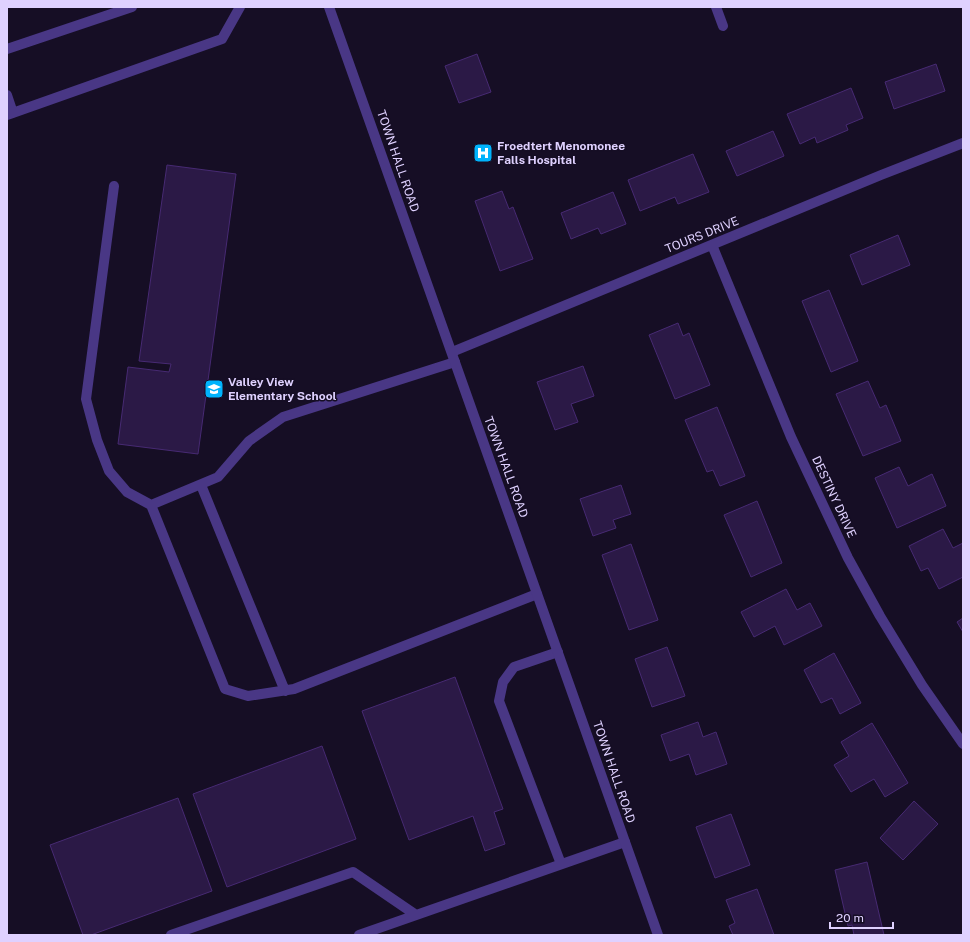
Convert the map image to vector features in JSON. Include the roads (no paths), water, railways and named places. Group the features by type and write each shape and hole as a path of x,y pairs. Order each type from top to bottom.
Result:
{"street":[{"path":"7,49 132,7"},
{"path":"7,95 10,114 222,39 240,7"},
{"name":"TOWN HALL ROAD","path":"330,7 658,935"},
{"path":"716,7 722,26"},
{"name":"TOURS DRIVE","path":"151,505 218,477 249,441 283,417 380,385 453,357 712,245 881,175 963,143"},
{"path":"114,186 86,399 97,440 109,471 127,492 151,505 225,689 248,696 285,691 302,686 538,594"},
{"name":"DESTINY DRIVE","path":"712,245 791,438 848,558 880,616 922,685 963,744"},
{"path":"201,485 285,691"},
{"path":"558,652 514,667 503,682 499,701 561,864"},
{"path":"359,935 625,842"},
{"path":"171,935 353,872 416,915"}],"place":[{"name":"Froedtert Menomonee Falls Hospital","path":"483,153"},
{"name":"Valley View Elementary School","path":"214,389"}]}
